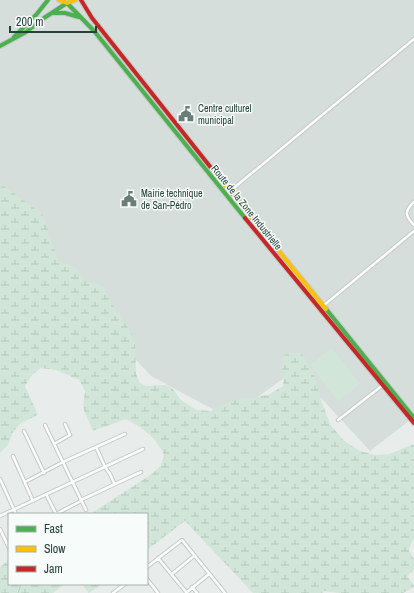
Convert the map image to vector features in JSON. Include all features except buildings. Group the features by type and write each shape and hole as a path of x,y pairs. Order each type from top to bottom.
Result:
{"main road":[{"path":"13,38 36,15 48,0"},
{"path":"59,0 67,3"},
{"path":"0,46 26,32 50,14 67,3 75,0"},
{"name":"Route de la Zone Industrielle","path":"81,0 92,18 320,309 414,423"},
{"name":"Route de la Zone Industrielle","path":"67,3 114,55 229,192 324,306 414,418"},
{"path":"50,14 65,13 83,19"}],"street":[{"path":"229,192 414,39"},
{"path":"414,202 409,206 406,214 414,225"},
{"path":"320,309 414,232"},
{"path":"338,420 383,385"},
{"path":"44,424 86,510"},
{"path":"54,444 70,435 65,424"},
{"path":"24,431 44,473"},
{"path":"25,482 63,462 125,434"},
{"path":"96,447 114,483"},
{"path":"0,516 143,449"},
{"path":"13,456 33,501"},
{"path":"58,513 114,483 141,472"},
{"path":"0,479 16,513"},
{"path":"46,494 56,513"},
{"path":"0,529 8,546"},
{"path":"148,566 182,540 225,593"},
{"path":"172,574 194,556"},
{"path":"158,558 186,593 209,574"},
{"path":"148,580 158,593"},
{"path":"113,593 124,585"},
{"path":"192,587 197,593"},
{"path":"151,593 156,590"}],"shaded area":[{"path":"0,0 414,0 414,417 370,451 295,370 229,418 151,376 0,214"}],"green space":[{"path":"4,186 41,213 45,220 59,261 75,267 85,281 98,284 104,288 112,304 135,340 136,374 140,383 146,386 166,385 173,389 181,400 197,410 210,411 235,400 268,395 283,386 284,373 281,366 284,355 290,353 301,353 313,371 321,400 330,424 343,440 360,451 375,455 389,454 414,444 414,539 411,543 409,551 414,559 414,570 407,576 414,587 403,593 339,593 324,591 322,593 253,593 185,521 148,549 148,513 92,513 152,474 161,465 164,455 161,449 153,438 126,419 93,431 83,408 85,391 79,380 56,370 41,368 32,375 25,386 38,415 21,423 13,432 8,445 0,453 0,187"},
{"path":"332,348 360,384 338,401 310,365"},
{"path":"8,561 8,585 64,585 53,593 0,593 0,567"},
{"path":"82,585 101,585 89,593"}],"waterway":[{"path":"18,593 21,585"}],"traffic: fast":[{"path":"14,37 36,15 48,0"},
{"path":"0,46 26,32 67,3 95,32 245,218"},
{"path":"53,13 65,13 79,17"},
{"path":"326,309 414,418"}],"traffic: slow":[{"path":"59,0 67,3 75,0"},
{"path":"212,169 326,309"}],"traffic: jam":[{"path":"81,0 92,18 212,169"},
{"path":"245,218 414,423"}],"place":[{"name":"Centre culturel municipal","path":"186,114"},
{"name":"Mairie technique de San-Pédro","path":"129,199"}]}
